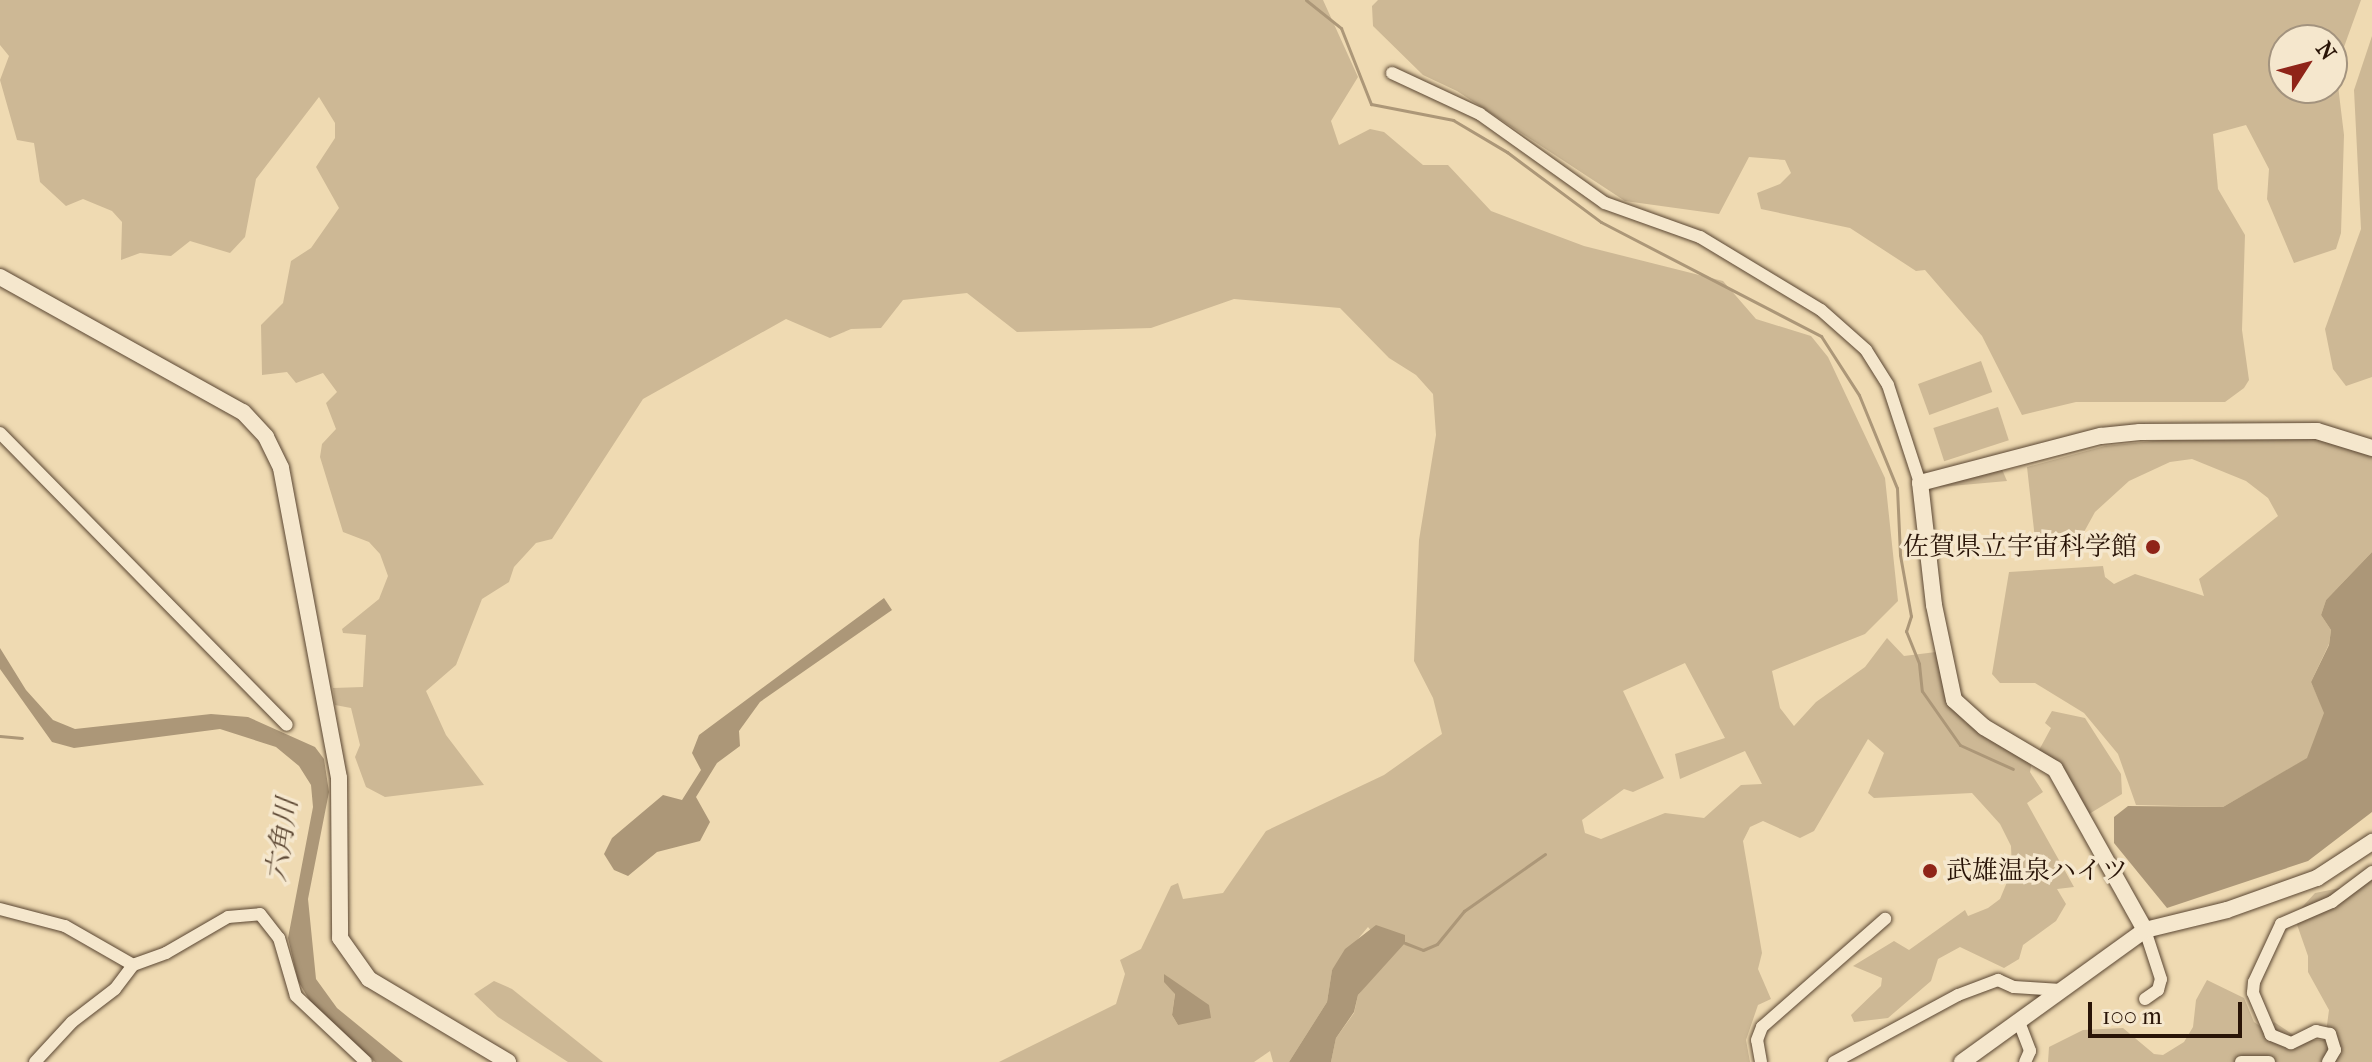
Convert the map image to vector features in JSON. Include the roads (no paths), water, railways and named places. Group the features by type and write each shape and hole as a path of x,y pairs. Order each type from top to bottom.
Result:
{"street":[{"path":"1392,73 1480,114 1605,203 1700,237 1821,310 1866,350 1888,385 1920,483 1934,605 1954,700 1984,727 2055,769 2145,930 2161,979 2158,990 2145,999"},
{"path":"0,277 243,412 266,437 281,468 339,778 340,938 369,979 488,1057 508,1062"},
{"path":"1920,483 2101,436 2140,432 2317,431 2372,448"},
{"path":"0,433 287,725"},
{"path":"1962,1062 2145,930 2227,910 2317,878 2372,842"},
{"path":"2328,1062 2335,1050 2330,1034 2316,1031 2291,1043 2271,1035 2253,993 2254,982 2281,924 2332,902 2372,872"},
{"path":"0,909 65,926 133,965"},
{"path":"35,1062 72,1022 115,989 133,965 166,953 228,917 260,914 279,938 296,996 366,1062"},
{"path":"1761,1062 1757,1040 1762,1027 1885,919"},
{"path":"1834,1062 1958,995 1998,980 2039,991 2065,990"},
{"path":"2019,1022 2030,1051 2025,1062"},
{"path":"2241,1062 2269,1062"}],"waterway":[{"path":"1306,0 1341,28 1371,104 1453,120 1507,152 1601,222 1821,336 1859,395 1897,488 1900,555 1911,616 1906,631 1919,664 1922,691 1960,745 2013,769"},
{"path":"0,736 22,738"},
{"path":"1405,943 1423,950 1437,944 1464,911 1545,854"}],"place":[{"name":"佐賀県立宇宙科学館","path":"2153,547"},
{"name":"武雄温泉ハイツ","path":"1930,871"}],"water label":[{"name":"六角川","path":"282,840"}]}
